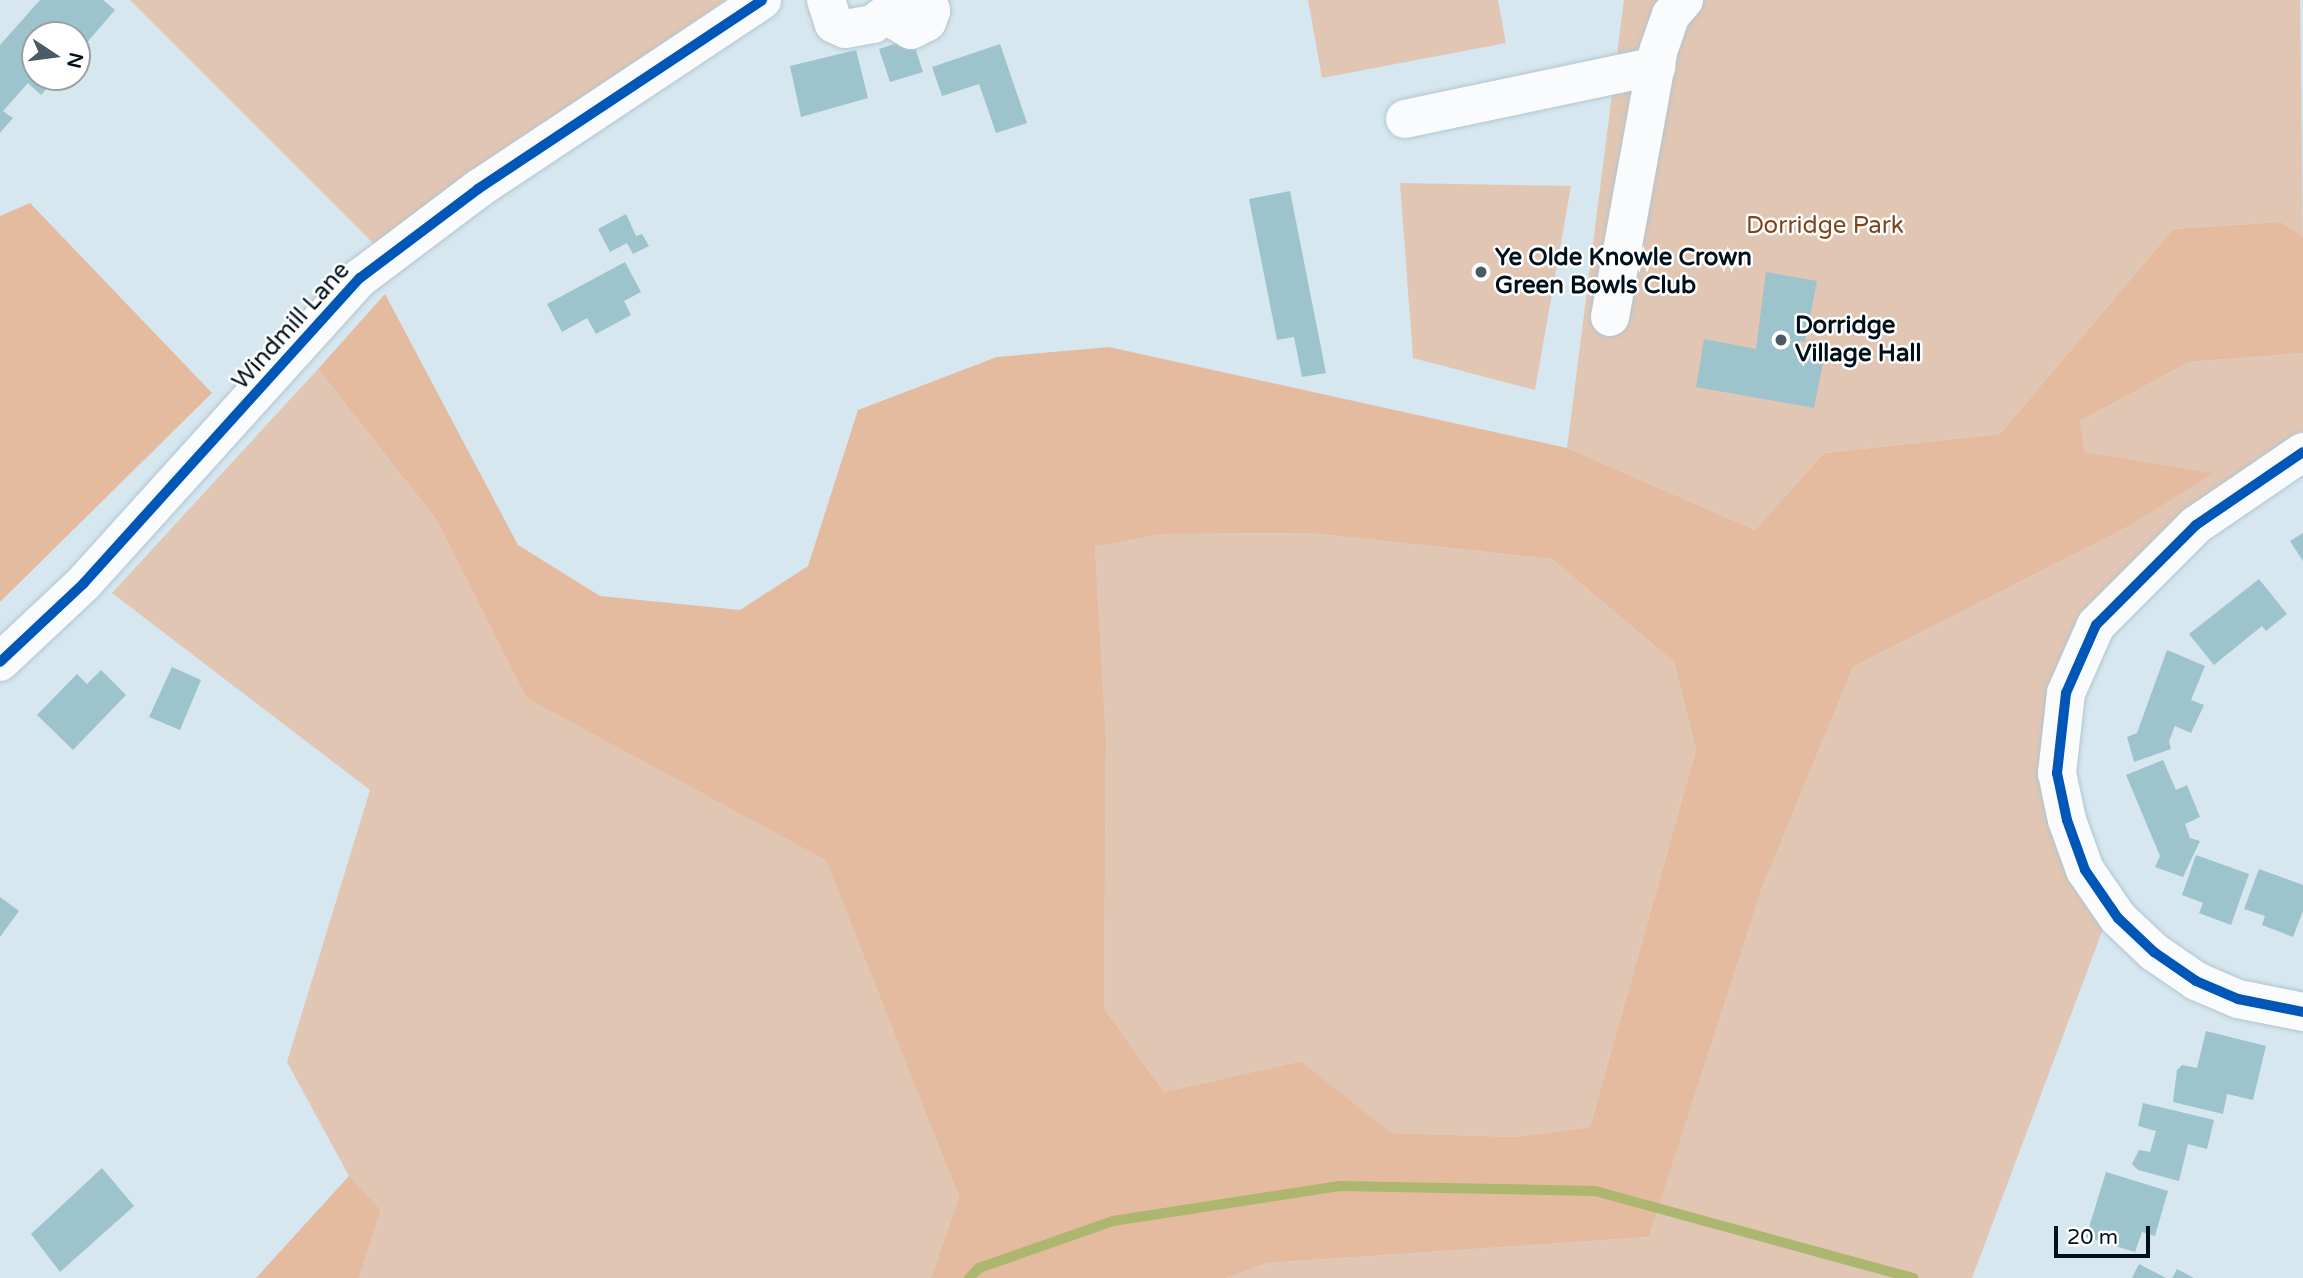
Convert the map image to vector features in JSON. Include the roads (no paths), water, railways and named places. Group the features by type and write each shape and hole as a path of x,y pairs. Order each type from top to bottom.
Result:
{"street":[{"name":"Windmill Lane","path":"0,662 84,583 360,278 478,189 762,0"},
{"path":"826,0 834,24 845,29 873,24 906,3"},
{"path":"1610,317 1656,66 1671,15 1684,0"},
{"path":"1405,119 1656,66"},
{"path":"2303,452 2196,524 2096,625 2066,693 2057,772 2067,820 2085,870 2118,918 2154,951 2196,981 2238,999 2303,1012"}],"waterway":[{"path":"969,1278 979,1268 1113,1221 1339,1186 1595,1191 1913,1278"}],"place":[{"name":"Ye Olde Knowle Crown Green Bowls Club","path":"1481,272"},
{"name":"Dorridge Village Hall","path":"1781,340"}],"park label":[{"name":"Dorridge Park","path":"1825,226"}]}
